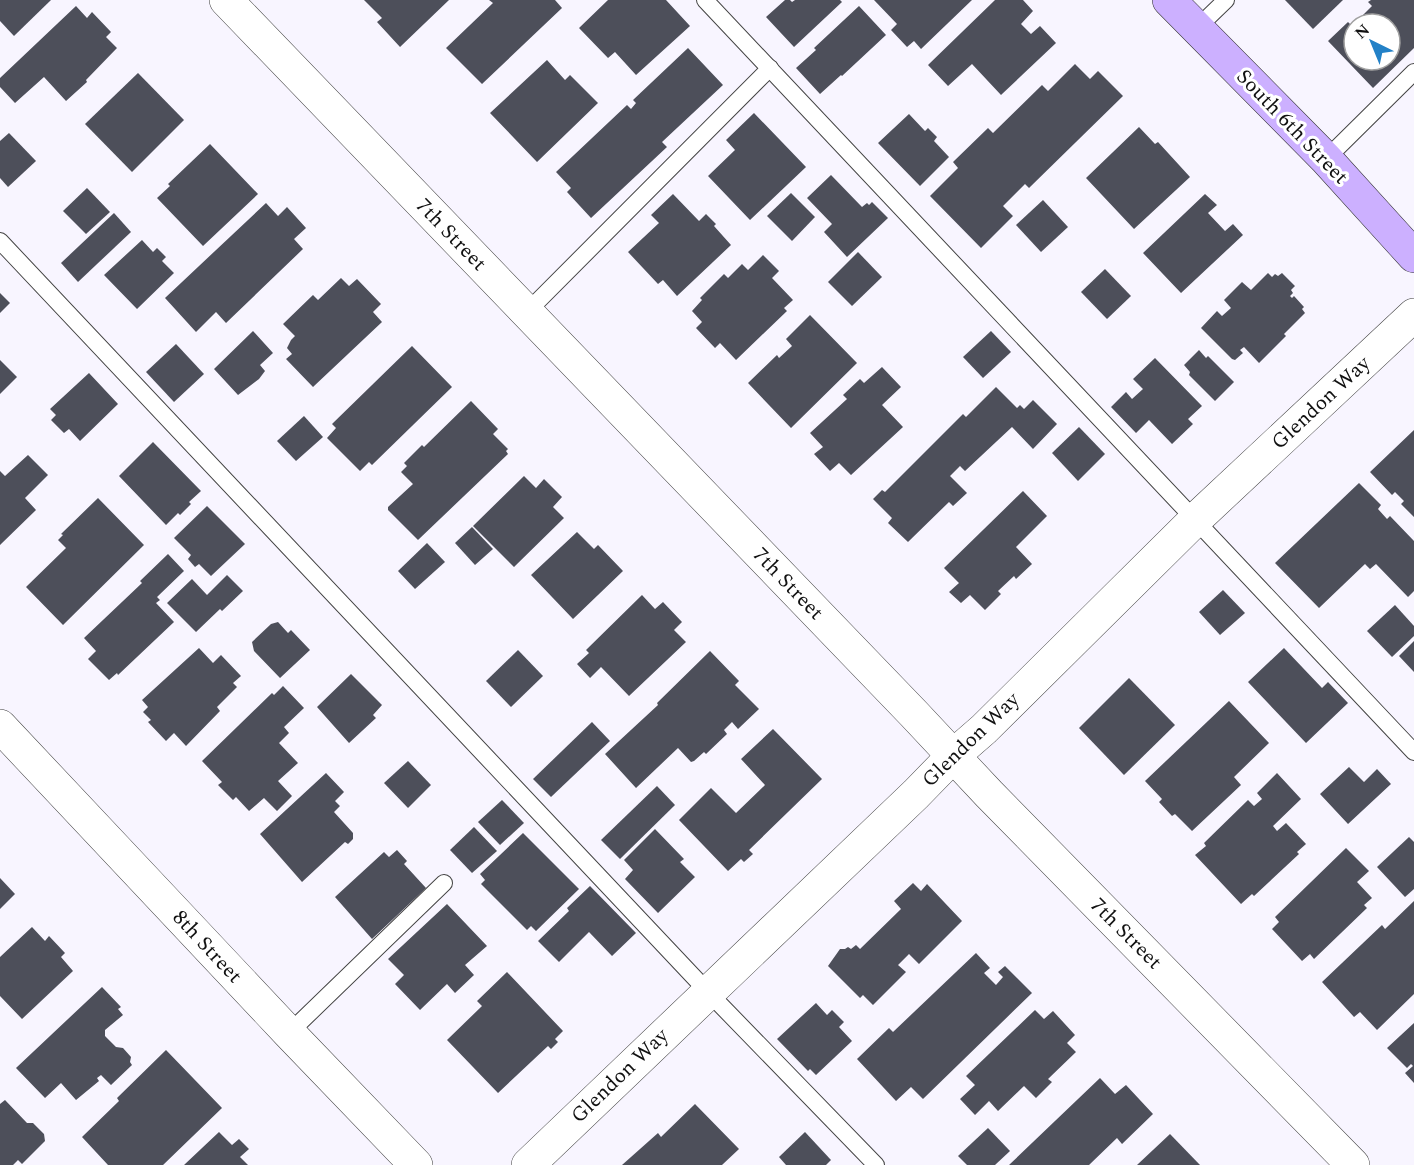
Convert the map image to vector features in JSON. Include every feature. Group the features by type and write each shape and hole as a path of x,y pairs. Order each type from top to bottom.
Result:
{"street":[{"name":"7th Street","path":"226,0 953,756 1353,1165"},
{"name":"South 6th Street","path":"1169,0 1326,159 1414,256"},
{"name":"Glendon Way","path":"528,1165 953,756 984,729 1195,520 1414,315"},
{"name":"8th Street","path":"0,726 289,1033 417,1165"}],"lane":[{"path":"705,0 1414,752"},
{"path":"1196,29 1226,0"},
{"path":"526,313 770,68"},
{"path":"1326,159 1414,72"},
{"path":"0,241 708,992 876,1165"},
{"path":"289,1033 444,883"}],"building":[{"path":"0,0 51,0 14,36 0,21"},
{"path":"364,0 449,0 400,47 377,22 382,18"},
{"path":"489,0 555,0 562,8 482,84 446,48 493,3"},
{"path":"608,0 666,0 690,26 636,75 615,52 608,58 579,28"},
{"path":"785,0 792,2 795,0 840,0 842,2 794,47 766,17"},
{"path":"874,0 972,0 921,49 914,41 907,47 891,30 897,24"},
{"path":"995,0 1023,0 1033,11 1021,24 1031,34 1040,26 1056,43 1001,95 972,64 948,86 928,65"},
{"path":"1285,0 1343,0 1313,29"},
{"path":"1371,0 1414,0 1414,48 1402,60 1402,12 1366,12 1372,6 1368,2"},
{"path":"76,6 87,18 92,12 111,32 106,37 117,48 86,80 87,82 66,101 44,77 15,103 0,87 0,78"},
{"path":"859,6 886,35 820,94 796,68"},
{"path":"1342,28 1342,56 1328,41"},
{"path":"688,48 723,85 662,142 667,147 591,218 567,192 571,188 556,172 627,105 631,109 636,103 633,100"},
{"path":"547,60 565,80 570,75 598,103 537,162 490,113"},
{"path":"1075,64 1090,79 1098,71 1123,96 1029,188 1025,184 1003,206 1013,216 981,248 930,196 958,168 953,162 988,128 993,133 1042,85 1048,91"},
{"path":"1358,72 1389,72 1373,88"},
{"path":"138,73 184,120 132,172 85,124"},
{"path":"754,113 806,167 750,220 708,176 735,150 726,140"},
{"path":"909,114 925,131 928,128 937,137 934,141 949,157 920,186 878,143"},
{"path":"1139,127 1155,144 1158,142 1190,177 1134,229 1086,178"},
{"path":"9,133 36,161 8,187 0,178 0,141"},
{"path":"210,144 258,194 203,246 157,198 170,186 168,184"},
{"path":"831,175 862,207 872,202 888,218 847,257 824,232 832,224 807,198"},
{"path":"87,188 110,212 86,234 63,211"},
{"path":"791,193 815,217 792,241 767,216"},
{"path":"673,194 699,221 706,214 731,245 677,296 663,280 658,284 628,252 659,223 651,215"},
{"path":"1205,194 1217,205 1208,213 1225,231 1233,224 1243,235 1181,293 1143,253"},
{"path":"1043,200 1068,227 1041,252 1016,225"},
{"path":"266,203 278,216 287,207 306,228 294,239 303,249 226,323 216,312 196,332 165,298"},
{"path":"114,213 131,232 78,282 61,263"},
{"path":"142,240 153,252 157,248 166,257 162,261 174,273 137,309 104,275"},
{"path":"858,252 882,277 852,306 828,282"},
{"path":"763,255 779,271 772,278 793,300 784,308 787,311 736,360 720,343 715,348 696,328 702,322 692,311 702,300 700,298 724,274 728,278 742,264 748,270"},
{"path":"1105,269 1131,296 1107,319 1081,292"},
{"path":"1268,273 1272,277 1282,273 1295,286 1290,296 1292,298 1294,296 1304,307 1302,309 1305,313 1259,363 1244,347 1240,350 1243,353 1235,360 1232,359 1201,328 1217,311 1222,316 1231,308 1224,300 1242,282 1251,290"},
{"path":"341,278 349,286 357,279 381,304 373,312 382,322 313,387 286,359 292,354 287,348 295,336 283,324 313,295 318,300"},
{"path":"0,293 10,303 0,313"},
{"path":"810,315 857,363 791,428 748,383 777,355 779,358 792,346 786,339"},
{"path":"253,331 273,353 260,365 265,371 259,379 238,395 214,369"},
{"path":"991,331 1011,352 983,378 963,357"},
{"path":"176,344 204,374 174,402 146,372"},
{"path":"412,346 452,387 372,465 369,462 360,471 327,438 336,428 332,424"},
{"path":"1199,350 1234,382 1215,401 1189,375 1190,372 1184,365"},
{"path":"1155,358 1202,406 1188,419 1193,424 1172,444 1149,420 1136,433 1111,407 1126,392 1132,399 1143,389 1133,379"},
{"path":"0,360 17,377 0,394"},
{"path":"882,367 901,387 882,405 903,427 851,475 839,463 830,471 814,454 823,447 810,433 847,399 843,395 860,379 864,383"},
{"path":"89,373 118,404 80,441 69,429 64,433 51,420 56,415 50,409"},
{"path":"996,387 1017,408 1020,405 1024,409 1033,400 1057,424 1033,449 1012,427 965,471 960,466 950,476 967,493 953,506 949,502 908,542 888,523 892,518 873,499 882,490 885,492 963,414 966,417"},
{"path":"471,401 498,429 493,434 508,449 506,451 508,454 418,540 388,510 388,507 413,484 401,472 407,466 404,463 422,445 424,447"},
{"path":"304,416 323,437 296,461 277,441"},
{"path":"1079,427 1105,454 1078,481 1052,453"},
{"path":"1414,430 1414,517 1401,504 1404,501 1395,492 1392,495 1370,472"},
{"path":"153,442 201,491 180,515 178,513 166,525 119,476"},
{"path":"28,455 48,475 25,498 36,510 0,545 0,471 5,476"},
{"path":"524,476 536,488 544,479 562,497 553,507 564,518 514,567 473,526"},
{"path":"1359,483 1381,505 1378,509 1387,519 1390,516 1414,541 1414,591 1408,597 1376,564 1370,569 1365,564 1319,608 1275,563"},
{"path":"1023,491 1047,516 1016,547 1032,564 998,591 1001,594 985,610 970,595 961,603 949,592 959,583 944,568"},
{"path":"98,498 144,545 63,625 26,587 66,548 58,540 63,535 61,534"},
{"path":"207,506 245,544 211,576 199,564 195,567 188,559 191,555 174,538"},
{"path":"472,527 493,549 475,565 455,543"},
{"path":"577,532 594,549 598,545 623,571 573,619 531,575"},
{"path":"427,543 445,562 415,589 398,571"},
{"path":"168,554 184,571 157,597 160,600 156,603 174,622 118,675 117,673 109,680 88,659 96,651 84,638 142,583 140,581"},
{"path":"227,575 243,591 196,632 167,603 192,579 207,595"},
{"path":"1223,590 1245,613 1220,635 1199,612"},
{"path":"642,595 655,609 663,602 682,622 674,630 686,642 629,696 601,667 590,678 577,664 589,653 586,650"},
{"path":"1395,605 1414,626 1414,636 1392,657 1367,631"},
{"path":"278,622 288,633 291,630 310,650 280,678 254,651 252,642 271,624"},
{"path":"1414,641 1414,672 1399,656"},
{"path":"199,648 213,663 221,655 241,676 233,683 237,687 217,707 220,711 186,746 174,733 166,741 148,722 151,720 143,712 148,707 142,700"},
{"path":"1284,648 1322,688 1328,682 1348,703 1306,743 1248,682"},
{"path":"518,650 543,676 511,707 486,681"},
{"path":"710,651 739,681 735,685 759,709 738,729 732,722 724,730 727,734 706,754 704,752 694,761 691,762 678,748 636,788 605,754 658,705 657,703"},
{"path":"351,674 382,705 373,715 376,718 349,743 317,707"},
{"path":"1129,678 1175,725 1124,775 1079,728"},
{"path":"283,686 304,708 284,727 289,733 279,743 298,763 278,781 292,796 277,811 264,798 249,811 236,797 233,800 218,785 222,782 202,761 272,693 274,695"},
{"path":"1229,701 1269,743 1234,777 1241,785 1192,831 1175,814 1172,816 1159,802 1162,799 1145,781"},
{"path":"592,722 610,741 551,797 533,779"},
{"path":"773,729 822,779 749,850 753,854 744,862 741,859 728,871 679,820 711,788 736,813 765,785 741,759"},
{"path":"408,761 431,785 408,808 384,783"},
{"path":"1349,767 1364,782 1377,769 1391,784 1348,824 1320,794"},
{"path":"326,773 344,792 335,801 340,806 334,812 353,833 353,839 348,844 345,842 302,882 260,834"},
{"path":"1277,773 1301,799 1273,826 1277,831 1286,823 1306,844 1297,852 1299,854 1254,896 1252,894 1241,904 1195,855 1206,846 1204,843 1248,800 1254,806 1262,799 1257,793"},
{"path":"657,786 675,805 620,859 601,840"},
{"path":"502,800 524,823 500,845 478,822"},
{"path":"474,827 497,851 472,873 450,850"},
{"path":"655,829 684,859 680,862 695,877 658,913 625,879 633,870 624,860"},
{"path":"523,833 579,889 536,931 531,926 527,930 481,884 485,880 480,874"},
{"path":"1409,837 1414,842 1414,889 1405,897 1377,867"},
{"path":"1346,848 1369,871 1357,882 1372,898 1364,905 1367,908 1314,959 1310,954 1302,961 1272,929 1279,922 1275,917"},
{"path":"397,850 407,861 404,864 426,888 372,939 335,897 384,852 389,857"},
{"path":"0,878 15,894 0,909"},
{"path":"913,883 921,891 927,884 962,921 919,964 909,954 898,965 906,972 873,1005 863,995 860,998 828,966 840,949 848,947 851,949 856,945 860,949 901,909 894,901"},
{"path":"590,886 636,933 612,956 589,932 559,962 538,941 569,911 567,908"},
{"path":"1414,901 1414,994 1377,1030 1360,1012 1354,1017 1322,982 1382,925 1385,929"},
{"path":"447,904 487,946 465,965 474,975 455,993 447,984 420,1010 395,984 404,975 388,959"},
{"path":"32,927 45,941 49,936 65,953 61,957 73,971 22,1019 0,996 0,957"},
{"path":"976,953 990,968 984,973 996,985 1003,977 998,972 1005,966 1032,993 923,1099 911,1087 896,1101 857,1059 889,1028 893,1032"},
{"path":"507,972 563,1031 555,1039 558,1042 551,1049 548,1046 498,1093 447,1040 482,1006 477,1001"},
{"path":"102,987 121,1007 118,1009 123,1015 105,1030 105,1036 116,1047 123,1048 131,1057 132,1065 111,1085 101,1075 97,1078 99,1081 76,1100 61,1083 45,1098 16,1068"},
{"path":"816,1003 827,1015 832,1010 844,1022 839,1027 852,1041 816,1075 810,1069 808,1071 777,1039"},
{"path":"1035,1010 1044,1019 1053,1011 1075,1035 1067,1043 1076,1052 1048,1079 1052,1082 1036,1098 1024,1086 998,1111 989,1101 975,1115 960,1099 975,1085 966,1076"},
{"path":"1414,1023 1414,1083 1405,1073 1413,1066 1411,1064 1407,1068 1387,1048"},
{"path":"166,1050 222,1108 163,1165 108,1165 82,1137 119,1101 117,1098"},
{"path":"1100,1078 1115,1094 1126,1085 1153,1114 1122,1144 1117,1138 1089,1165 1009,1165"},
{"path":"5,1100 27,1123 33,1123 44,1134 45,1141 22,1164 18,1160 13,1165 0,1165 0,1104"},
{"path":"695,1104 739,1149 722,1165 622,1165 658,1133 661,1137"},
{"path":"988,1128 1010,1151 995,1165 967,1165 958,1156"},
{"path":"219,1132 232,1145 239,1139 249,1149 240,1157 248,1165 184,1165"},
{"path":"805,1132 831,1160 826,1165 786,1165 779,1157"},
{"path":"1170,1134 1200,1165 1137,1165"}]}
